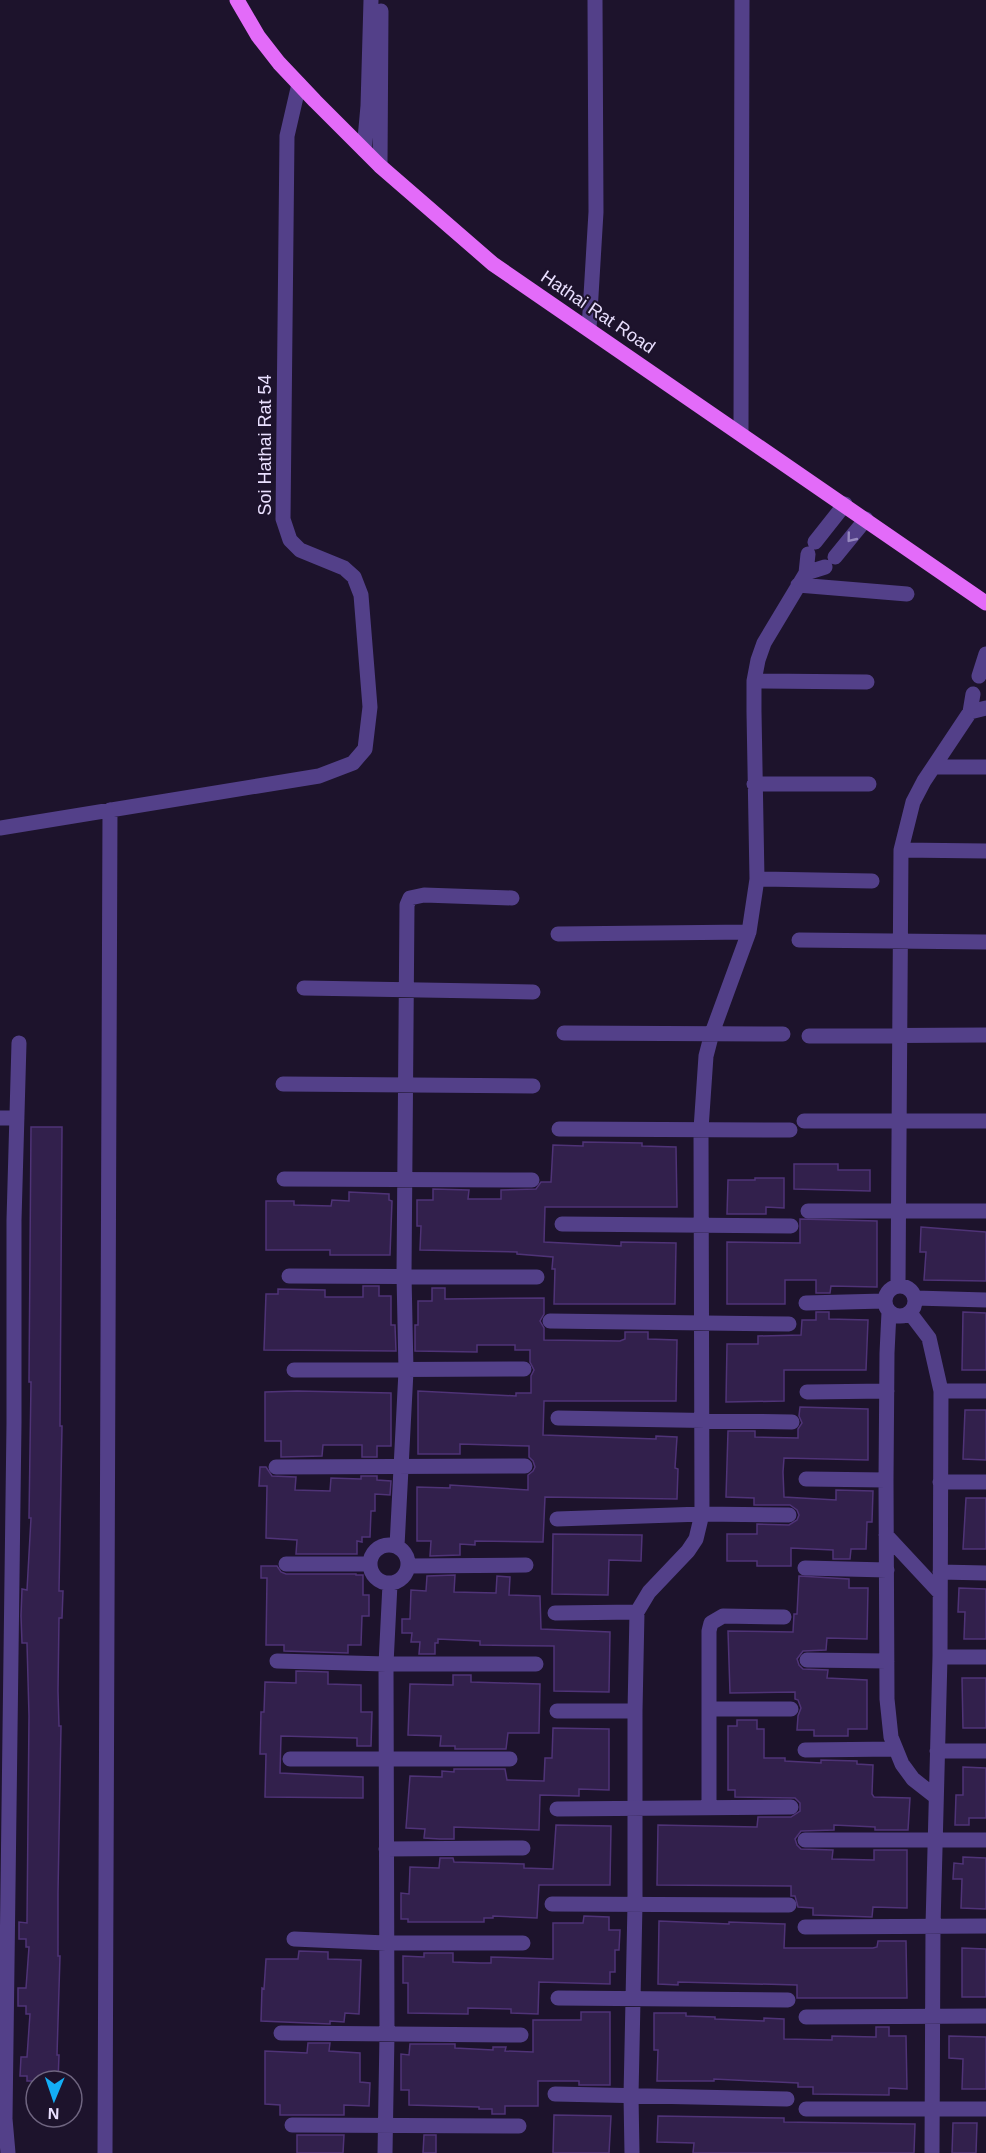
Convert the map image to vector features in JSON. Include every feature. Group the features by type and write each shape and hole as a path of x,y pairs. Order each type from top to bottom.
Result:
{"main road":[{"name":"Hathai Rat Road","path":"237,0 258,36 299,84 380,166 493,264 986,603"}],"street":[{"path":"589,329 596,212 595,0"},
{"path":"741,433 742,0"},
{"path":"364,150 376,5"},
{"path":"376,5 380,166"},
{"name":"Soi Hathai Rat 54","path":"0,828 319,776 353,763 365,749 370,707 361,595 354,576 349,572 300,550 290,540 283,519 287,136 299,84"},
{"path":"632,2153 637,1612 649,1592 696,1539 702,1514 700,1130 704,1077 712,1033 749,932 757,879 754,681 764,644 802,579 812,548 845,504"},
{"path":"802,579 830,562 866,519"},
{"path":"802,579 907,594"},
{"path":"754,681 867,682"},
{"path":"898,1285 901,850 913,802 924,781 970,712 973,694"},
{"path":"970,712 986,708"},
{"path":"934,767 986,767"},
{"path":"754,784 869,784"},
{"path":"105,2153 110,810"},
{"path":"901,850 986,851"},
{"path":"757,879 872,881"},
{"path":"397,1546 406,1371 404,1275 406,905 410,898 424,895 512,898"},
{"path":"558,934 749,932"},
{"path":"799,940 986,942"},
{"path":"304,988 533,992"},
{"path":"564,1033 783,1034"},
{"path":"808,1036 986,1035"},
{"path":"8,2153 3,2119 7,1220 17,1118 19,1043"},
{"path":"283,1084 533,1086"},
{"path":"0,1118 17,1118"},
{"path":"804,1121 986,1121"},
{"path":"559,1129 790,1130"},
{"path":"284,1179 532,1180"},
{"path":"808,1211 986,1211"},
{"path":"562,1224 791,1226"},
{"path":"289,1276 537,1277"},
{"path":"932,2153 933,1926 940,1657 941,1391 929,1338 912,1305 909,1288 898,1285 888,1290 887,1306 887,1699 891,1737 902,1764 913,1779 936,1797"},
{"path":"806,1303 887,1306 899,1316 912,1305 986,1300"},
{"path":"550,1321 789,1324"},
{"path":"294,1370 524,1369"},
{"path":"807,1392 887,1391"},
{"path":"941,1391 986,1391"},
{"path":"558,1418 792,1422"},
{"path":"276,1467 525,1467"},
{"path":"806,1479 886,1480"},
{"path":"940,1482 986,1482"},
{"path":"557,1519 702,1514 789,1515"},
{"path":"886,1535 940,1593"},
{"path":"386,1545 397,1546 408,1557 409,1566 403,1579 390,1584 378,1580 370,1564 373,1554 386,1545"},
{"path":"286,1564 370,1564"},
{"path":"409,1566 526,1565"},
{"path":"805,1568 887,1570"},
{"path":"940,1572 986,1573"},
{"path":"385,2153 386,1664 390,1584"},
{"path":"555,1613 637,1612"},
{"path":"709,1808 709,1631 711,1623 723,1616 784,1617"},
{"path":"940,1657 986,1657"},
{"path":"807,1660 887,1660"},
{"path":"277,1661 536,1664"},
{"path":"710,1709 791,1709"},
{"path":"557,1711 635,1711"},
{"path":"805,1750 896,1749"},
{"path":"937,1751 986,1751"},
{"path":"290,1759 510,1759"},
{"path":"557,1809 791,1807"},
{"path":"805,1840 986,1840"},
{"path":"386,1849 523,1848"},
{"path":"552,1904 789,1905"},
{"path":"805,1927 986,1926"},
{"path":"294,1939 386,1943 524,1943"},
{"path":"558,1998 788,2000"},
{"path":"806,2017 986,2016"},
{"path":"281,2033 520,2035"},
{"path":"555,2094 787,2099"},
{"path":"806,2109 986,2109"},
{"path":"292,2125 519,2126"}],"building":[{"path":"31,1127 62,1127 60,1426 62,1426 59,1591 63,1591 62,1618 59,1618 58,1691 59,1726 61,1726 58,2069 24,2069 24,2076 20,2076 21,2057 27,2057 30,2014 26,2014 26,2006 18,2006 18,1988 26,1988 29,1947 26,1947 26,1939 19,1939 19,1922 27,1923 29,1716 27,1643 22,1643 21,1616 22,1589 27,1590 31,1518 29,1518 31,1382 29,1382"},
{"path":"583,1142 642,1143 642,1146 676,1147 677,1207 545,1207 544,1242 621,1246 621,1242 676,1243 675,1304 554,1304 553,1257 517,1254 517,1252 420,1250 421,1226 417,1226 417,1200 433,1200 433,1189 469,1190 468,1199 501,1199 501,1190 536,1189 541,1182 551,1182 553,1145 583,1146"},
{"path":"794,1164 838,1164 838,1170 870,1170 870,1191 794,1189"},
{"path":"755,1178 784,1178 784,1208 766,1207 766,1214 727,1214 728,1180 755,1180"},
{"path":"349,1192 389,1194 389,1200 392,1201 390,1255 330,1255 330,1250 266,1250 266,1201 294,1201 294,1205 331,1206 332,1200 349,1201"},
{"path":"800,1219 877,1221 877,1287 831,1286 830,1293 816,1293 816,1280 785,1280 785,1304 727,1304 727,1242 800,1243"},
{"path":"921,1227 986,1232 986,1281 924,1280 926,1252 920,1252"},
{"path":"363,1286 379,1286 379,1296 391,1296 391,1325 395,1325 396,1351 264,1350 266,1294 278,1294 278,1289 325,1290 325,1297 363,1297"},
{"path":"432,1288 445,1288 445,1299 544,1298 544,1314 540,1321 544,1328 544,1340 620,1341 625,1339 625,1332 648,1332 648,1339 677,1340 676,1401 544,1401 543,1435 656,1439 656,1436 677,1437 675,1468 678,1469 677,1499 545,1497 543,1542 475,1541 475,1545 460,1544 460,1555 430,1556 431,1541 417,1541 417,1487 450,1488 450,1485 528,1490 528,1475 535,1467 529,1457 529,1446 460,1444 460,1454 418,1454 418,1391 516,1396 516,1393 531,1393 531,1376 534,1370 530,1362 530,1350 515,1350 515,1345 477,1345 477,1352 415,1351 418,1301 432,1301"},
{"path":"816,1312 829,1312 829,1319 868,1320 866,1370 784,1370 784,1401 726,1402 727,1344 758,1344 758,1336 801,1335 802,1320 816,1320"},
{"path":"963,1312 986,1313 986,1370 962,1370"},
{"path":"265,1392 391,1393 391,1446 377,1446 377,1457 362,1457 362,1445 323,1445 322,1456 281,1457 281,1441 265,1441"},
{"path":"800,1407 868,1409 868,1460 784,1458 783,1472 784,1497 836,1500 836,1490 873,1491 872,1522 867,1522 866,1549 851,1549 850,1559 833,1559 833,1550 791,1548 791,1566 757,1566 757,1561 727,1561 727,1534 757,1534 757,1524 789,1525 797,1520 799,1515 797,1510 790,1505 754,1505 754,1498 726,1497 728,1431 755,1431 755,1437 798,1438 798,1429 802,1423 799,1416"},
{"path":"965,1410 986,1410 986,1460 963,1459"},
{"path":"260,1467 266,1467 272,1476 296,1477 295,1490 330,1491 331,1478 361,1479 361,1476 377,1476 377,1480 391,1481 390,1495 375,1494 375,1511 371,1511 370,1537 362,1537 362,1542 357,1541 357,1554 296,1554 297,1540 266,1538 267,1486 259,1486"},
{"path":"966,1498 986,1498 986,1549 963,1549"},
{"path":"553,1534 642,1535 641,1561 609,1560 608,1595 552,1594"},
{"path":"261,1566 277,1566 281,1572 286,1574 363,1575 363,1595 369,1595 369,1616 362,1616 361,1645 348,1645 348,1653 284,1651 284,1645 266,1645 267,1578 261,1578"},
{"path":"455,1575 454,1592 496,1593 497,1576 510,1577 509,1595 540,1596 541,1629 610,1632 609,1692 554,1691 554,1646 480,1645 480,1641 438,1639 438,1643 435,1643 435,1654 419,1654 420,1642 411,1642 412,1633 402,1633 402,1619 410,1619 411,1590 426,1591 427,1576"},
{"path":"799,1576 849,1579 849,1588 868,1588 867,1639 827,1638 826,1650 803,1651 797,1659 803,1669 828,1670 827,1678 867,1680 867,1729 848,1729 848,1736 814,1736 814,1730 797,1730 801,1708 798,1700 795,1699 795,1692 730,1693 728,1631 793,1632 794,1614 797,1614"},
{"path":"959,1588 986,1589 986,1639 964,1639 965,1612 958,1612"},
{"path":"296,1671 328,1672 328,1684 361,1685 361,1712 372,1712 371,1746 357,1746 357,1738 281,1736 280,1773 363,1777 363,1798 265,1797 266,1754 260,1754 261,1712 264,1712 265,1682 296,1683"},
{"path":"453,1675 471,1675 471,1682 540,1684 539,1733 508,1733 506,1749 455,1749 455,1746 440,1746 441,1736 408,1735 410,1684 453,1685"},
{"path":"962,1678 986,1678 986,1728 963,1728"},
{"path":"737,1720 757,1720 757,1729 764,1729 764,1758 785,1758 785,1761 821,1763 821,1760 857,1761 857,1764 873,1765 872,1794 874,1797 910,1798 908,1830 875,1830 875,1827 834,1825 834,1830 801,1831 795,1839 801,1849 833,1850 832,1859 874,1860 874,1850 907,1850 907,1908 873,1907 872,1917 813,1915 813,1908 798,1907 795,1896 791,1896 791,1886 657,1885 658,1825 757,1827 758,1817 791,1817 800,1811 800,1803 795,1798 735,1797 735,1790 728,1790 728,1726 737,1726"},
{"path":"553,1728 609,1729 609,1790 579,1789 579,1796 540,1795 539,1830 454,1827 454,1839 440,1839 424,1838 425,1829 406,1828 410,1776 442,1777 442,1771 454,1772 454,1769 505,1769 507,1780 544,1781 545,1758 552,1758"},
{"path":"963,1767 986,1768 986,1818 969,1818 969,1825 955,1825 956,1795 963,1795"},
{"path":"556,1825 611,1826 610,1885 539,1885 537,1918 493,1916 493,1918 484,1918 484,1922 408,1922 408,1919 401,1919 401,1893 409,1894 410,1867 439,1868 440,1858 453,1858 454,1862 524,1864 524,1868 553,1869"},
{"path":"963,1857 986,1858 986,1909 961,1908 962,1879 953,1879 954,1863 963,1864"},
{"path":"584,1916 609,1917 609,1930 620,1930 619,1950 615,1950 615,1972 610,1972 610,1984 539,1982 538,2014 511,2013 511,2009 468,2008 468,2014 408,2013 408,1983 403,1983 403,1956 424,1957 424,1953 453,1953 453,1962 480,1963 491,1963 491,1957 553,1959 553,1923 583,1923"},
{"path":"659,1921 785,1924 784,1948 873,1948 877,1947 878,1941 906,1941 907,1998 797,1998 797,1985 678,1982 678,1985 658,1984"},
{"path":"962,1948 986,1949 986,1997 962,1997"},
{"path":"299,1951 328,1952 328,1959 361,1960 359,2014 345,2013 344,2022 330,2021 330,2024 261,2021 266,1959 298,1959"},
{"path":"581,2012 610,2012 610,2085 579,2085 579,2081 538,2081 538,2106 505,2106 505,2114 492,2114 492,2109 479,2109 479,2107 409,2105 409,2090 401,2090 401,2054 409,2055 410,2044 455,2044 455,2048 493,2050 493,2047 506,2047 505,2051 533,2052 533,2020 581,2020"},
{"path":"654,2013 686,2013 686,2016 715,2017 715,2019 764,2021 764,2018 784,2019 784,2039 832,2040 832,2036 876,2037 876,2027 889,2027 889,2036 906,2036 907,2089 889,2088 889,2095 813,2094 813,2087 798,2087 798,2083 714,2079 714,2081 657,2081 658,2050 654,2050"},
{"path":"949,2036 986,2037 986,2089 962,2089 963,2059 949,2058"},
{"path":"308,2043 330,2043 329,2051 360,2053 360,2082 370,2083 369,2106 344,2105 344,2115 280,2115 280,2105 265,2104 265,2051 307,2053"},
{"path":"554,2115 611,2116 609,2153 553,2153"},
{"path":"658,2116 784,2118 784,2122 915,2124 914,2153 693,2153 694,2143 657,2142"},
{"path":"953,2123 977,2123 976,2153 952,2153"},
{"path":"297,2135 344,2135 343,2153 297,2153"},
{"path":"424,2135 436,2135 436,2153 423,2153"}]}
